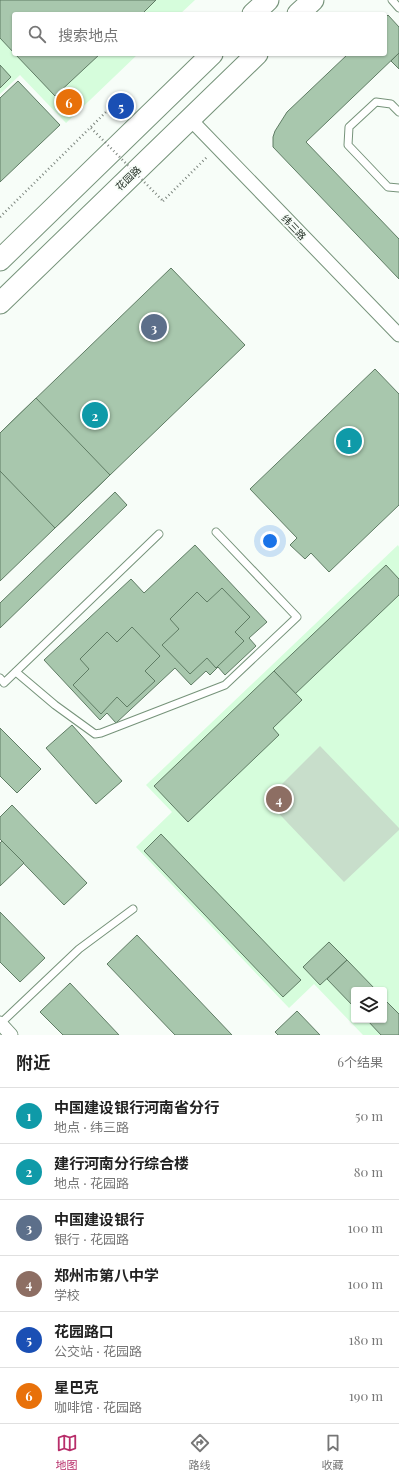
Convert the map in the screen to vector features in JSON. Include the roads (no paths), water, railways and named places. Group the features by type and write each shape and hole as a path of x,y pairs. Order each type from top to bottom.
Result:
{"main road":[{"path":"255,12 268,0"},
{"path":"300,12 313,0"},
{"path":"0,260 210,56"},
{"name":"花园路","path":"0,303 255,56"}],"street":[{"name":"纬三路","path":"190,119 399,335"},
{"path":"0,1024 11,1035"}],"lane":[{"path":"392,0 399,8"},
{"path":"399,112 391,104 376,102 349,127 348,145 388,187 399,188"},
{"path":"16,672 55,705 95,734 101,734 225,685 296,617 216,532"},
{"path":"0,678 4,683 159,534"},
{"path":"0,1024 79,949 133,909"}],"place":[{"name":"星巴克","path":"69,102"},
{"name":"花园路口","path":"121,106"},
{"name":"中国建设银行","path":"154,327"},
{"name":"建行河南分行综合楼","path":"95,415"},
{"name":"中国建设银行河南省分行","path":"349,441"},
{"name":"郑州市第八中学","path":"279,799"}]}
